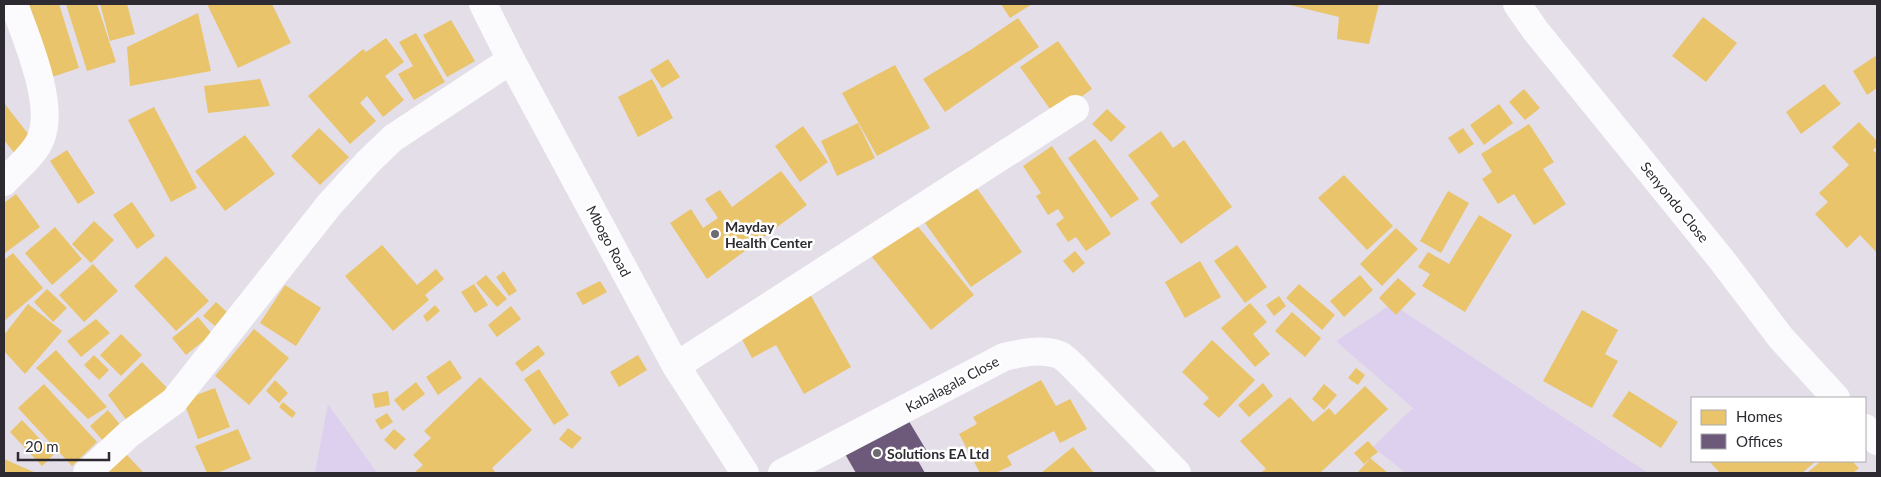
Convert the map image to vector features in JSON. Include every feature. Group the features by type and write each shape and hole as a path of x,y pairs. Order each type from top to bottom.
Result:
{"street":[{"path":"4,182 36,148 42,138 44,124 44,105 39,77 14,4"},
{"name":"Mbogo Road","path":"483,4 511,60 676,366 745,473"},
{"name":"Senyondo Close","path":"1517,4 1535,30 1721,259 1781,338 1835,397"},
{"path":"87,473 129,434 174,401 329,205 369,161 393,138 511,60"},
{"path":"676,366 1075,109"},
{"name":"Kabalagala Close","path":"782,473 1004,357 1023,352 1060,356 1076,368 1177,473"},
{"path":"1866,429 1877,441"}],"shaded area":[{"path":"1392,304 1648,473 1406,473 1373,447 1413,408 1336,341"},
{"path":"328,404 377,473 315,473"}],"building: Homes":[{"path":"28,4 59,4 79,68 52,77"},
{"path":"66,4 97,4 116,62 87,71"},
{"path":"100,4 127,4 135,34 110,41"},
{"path":"207,4 272,4 291,43 238,68"},
{"path":"1001,4 1032,4 1010,18"},
{"path":"1286,4 1379,4 1369,44 1337,39 1339,17"},
{"path":"198,13 211,71 130,86 127,47"},
{"path":"1703,17 1737,43 1706,82 1672,56"},
{"path":"1018,18 1039,47 945,112 923,79"},
{"path":"451,20 475,61 447,77 423,35"},
{"path":"416,33 445,82 414,100 398,74 413,66 399,42"},
{"path":"386,38 404,62 385,76 404,100 383,117 367,96 360,103 376,121 350,144 308,96 363,49 366,52"},
{"path":"1058,41 1092,89 1055,116 1020,67"},
{"path":"1877,55 1877,88 1867,95 1853,71"},
{"path":"668,59 680,77 662,88 650,70"},
{"path":"895,65 930,128 877,156 842,93"},
{"path":"260,79 270,106 208,113 204,86"},
{"path":"652,79 673,118 638,137 618,97"},
{"path":"1824,84 1841,104 1801,134 1786,112"},
{"path":"1524,89 1540,108 1525,120 1509,102"},
{"path":"4,103 33,140 15,154 4,140"},
{"path":"1499,104 1513,123 1484,145 1470,125"},
{"path":"154,107 197,188 171,202 128,120"},
{"path":"1107,109 1126,127 1111,142 1092,124"},
{"path":"1859,122 1877,141 1877,146 1873,150 1877,154 1877,253 1860,235 1847,248 1815,214 1828,202 1819,193 1849,165 1832,147"},
{"path":"858,123 875,158 837,176 821,141"},
{"path":"1529,124 1554,162 1543,169 1566,204 1534,225 1514,194 1498,204 1482,179 1492,172 1481,154"},
{"path":"803,126 828,162 800,182 775,146"},
{"path":"319,128 349,157 320,185 291,156"},
{"path":"1463,128 1474,144 1459,154 1448,138"},
{"path":"1161,131 1173,148 1184,140 1232,207 1181,244 1150,203 1159,196 1128,155"},
{"path":"245,135 275,174 225,211 195,171"},
{"path":"1095,139 1139,199 1111,218 1068,158"},
{"path":"1052,146 1111,234 1086,251 1076,237 1068,242 1056,224 1064,218 1058,209 1048,215 1036,196 1041,193 1023,166"},
{"path":"67,150 95,193 78,204 50,161"},
{"path":"781,171 807,205 707,279 670,223 691,209 703,228 718,218 705,199 720,190 732,207"},
{"path":"1344,175 1393,226 1367,250 1318,198"},
{"path":"976,187 1022,252 971,287 925,223"},
{"path":"1448,191 1469,203 1441,253 1420,241"},
{"path":"16,194 40,227 5,253 4,203"},
{"path":"132,202 155,236 137,249 113,215"},
{"path":"1479,215 1512,235 1465,312 1422,286 1430,274 1418,267 1428,252 1449,264"},
{"path":"94,221 114,240 91,263 72,244"},
{"path":"915,223 974,295 931,330 872,257"},
{"path":"55,227 82,259 52,285 25,253"},
{"path":"1396,228 1418,249 1382,286 1360,264"},
{"path":"382,245 417,285 436,269 444,279 425,295 429,300 393,331 345,276"},
{"path":"1237,245 1267,287 1245,303 1214,261"},
{"path":"1075,251 1085,263 1073,273 1063,261"},
{"path":"13,253 43,288 4,321 4,260"},
{"path":"166,256 209,301 176,331 134,286"},
{"path":"1200,261 1221,297 1185,318 1165,282"},
{"path":"93,264 118,291 84,322 59,295"},
{"path":"504,271 517,291 509,296 496,277"},
{"path":"486,275 507,299 497,307 476,283"},
{"path":"1360,275 1373,290 1344,317 1330,301"},
{"path":"1398,278 1416,294 1396,315 1379,298"},
{"path":"600,281 607,292 583,305 576,293"},
{"path":"474,284 488,305 475,313 461,292"},
{"path":"1299,284 1335,315 1322,330 1286,298"},
{"path":"285,285 321,308 296,346 260,323"},
{"path":"47,289 67,308 53,322 34,302"},
{"path":"810,294 851,367 804,394 776,345 752,358 739,334"},
{"path":"1279,296 1286,306 1274,316 1266,305"},
{"path":"216,302 227,312 215,326 203,316"},
{"path":"1250,303 1267,322 1253,334 1270,354 1255,367 1221,328"},
{"path":"28,304 62,331 25,374 4,351 4,335"},
{"path":"435,305 440,311 427,322 423,316"},
{"path":"511,306 521,319 497,337 488,325"},
{"path":"1582,310 1618,330 1605,354 1618,361 1592,408 1543,381"},
{"path":"1292,312 1321,338 1305,357 1275,331"},
{"path":"198,317 212,334 186,355 172,338"},
{"path":"96,319 110,333 81,357 67,341"},
{"path":"254,329 289,358 249,405 215,376"},
{"path":"121,334 142,355 121,376 100,355"},
{"path":"1212,340 1255,380 1219,418 1203,404 1209,398 1182,372"},
{"path":"538,345 545,354 522,372 515,363"},
{"path":"56,350 107,407 88,419 36,368"},
{"path":"94,355 109,370 99,380 84,365"},
{"path":"638,355 647,370 619,387 610,372"},
{"path":"450,360 462,378 438,395 426,377"},
{"path":"142,362 171,392 130,425 108,395"},
{"path":"1356,368 1365,375 1358,385 1348,378"},
{"path":"539,369 569,415 554,425 524,379"},
{"path":"480,377 532,430 492,468 496,473 414,473 423,465 413,455 431,438 424,431"},
{"path":"275,380 288,393 279,403 266,391"},
{"path":"1041,380 1056,406 1070,399 1087,429 1060,443 1054,431 1007,456 1012,465 996,473 980,473 959,434 977,424 973,417"},
{"path":"416,382 425,394 403,411 394,400"},
{"path":"1263,383 1273,396 1249,417 1238,405"},
{"path":"44,384 97,442 72,466 18,408"},
{"path":"1324,384 1337,395 1324,410 1312,399"},
{"path":"1365,386 1388,409 1320,473 1260,473 1266,469 1240,441 1290,397 1313,422 1329,408 1335,415"},
{"path":"215,388 230,427 198,439 183,400"},
{"path":"388,391 390,405 375,408 372,394"},
{"path":"1629,391 1678,422 1661,448 1612,416"},
{"path":"283,402 296,413 292,418 279,407"},
{"path":"108,410 123,428 105,443 90,426"},
{"path":"387,413 393,422 381,430 375,420"},
{"path":"22,420 54,454 42,466 10,432"},
{"path":"568,428 582,438 572,449 559,439"},
{"path":"238,429 251,459 217,473 207,473 195,446"},
{"path":"394,429 406,439 395,450 384,440"},
{"path":"1368,441 1378,452 1370,458 1388,473 1357,473 1370,459 1364,464 1354,453"},
{"path":"1073,447 1094,473 1041,473"},
{"path":"126,454 144,473 105,473"},
{"path":"4,459 36,473 4,473"},
{"path":"1710,462 1815,462 1802,473 1720,473"},
{"path":"1820,462 1853,462 1859,468 1853,473 1807,473"}],"building: Offices":[{"path":"907,418 928,453 917,459 925,473 856,473 845,454"}],"place":[{"name":"Mayday Health Center","path":"715,234"},
{"name":"Solutions EA Ltd","path":"877,453"}]}
